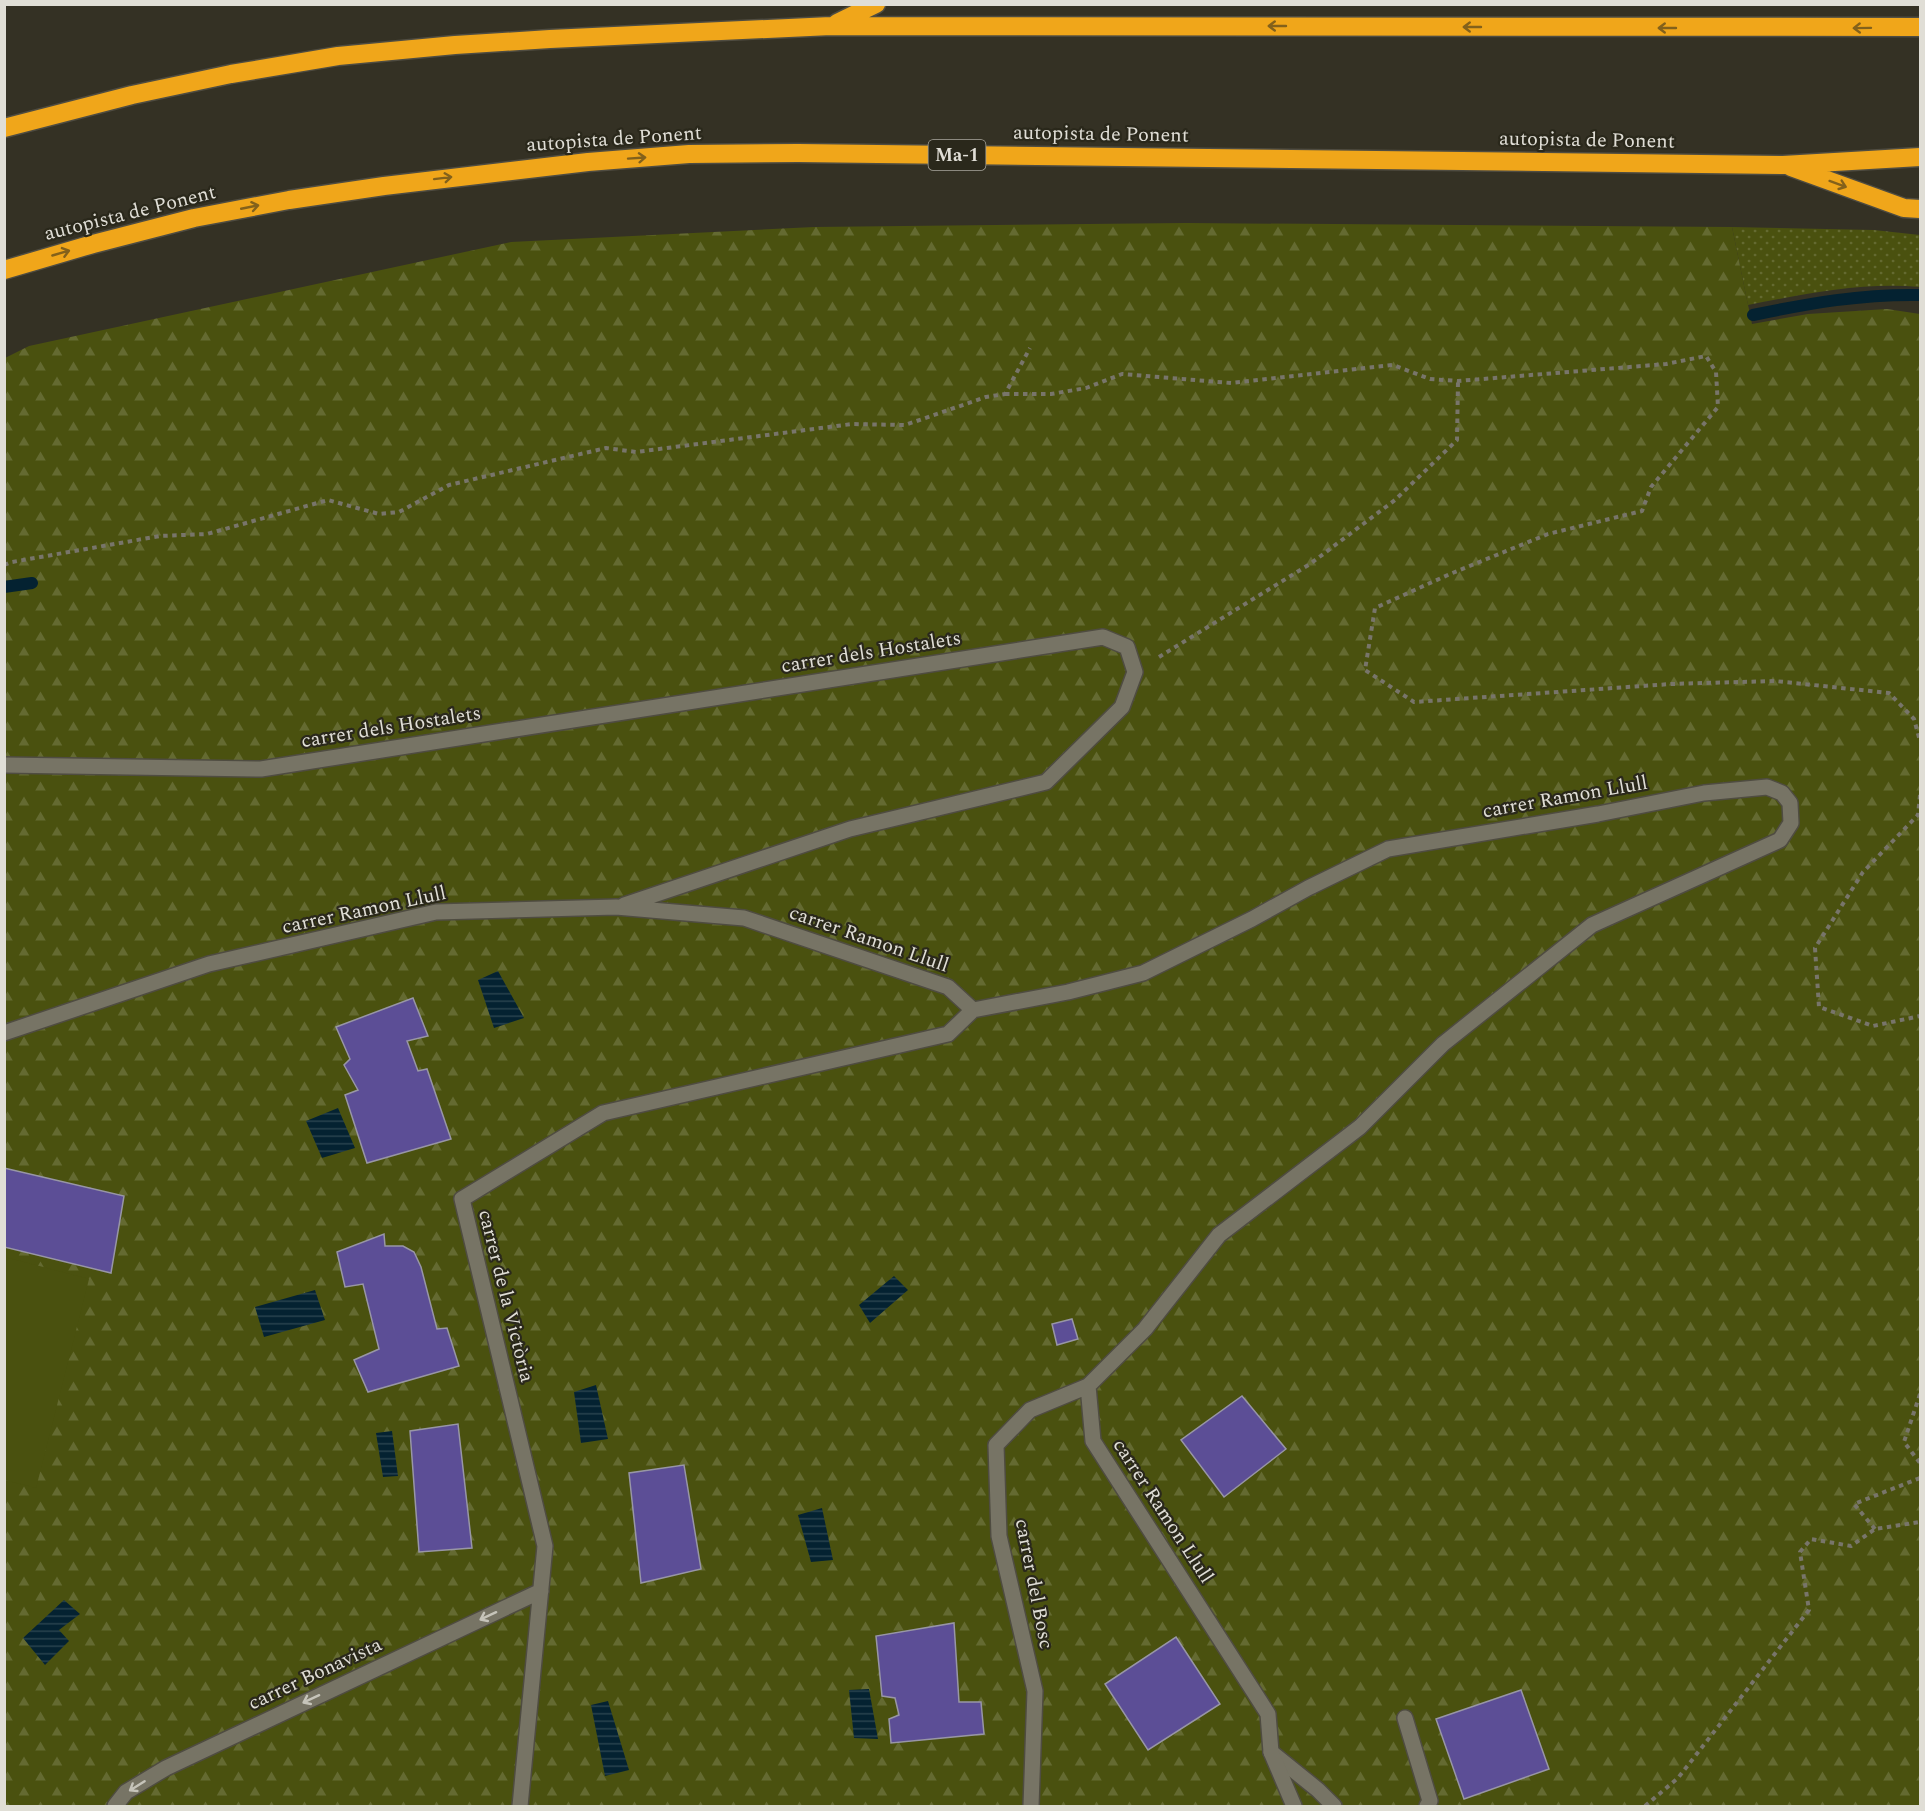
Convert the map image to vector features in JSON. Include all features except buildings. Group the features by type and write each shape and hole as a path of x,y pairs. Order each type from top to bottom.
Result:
{"highway":[{"path":"831,26 876,4"},
{"path":"4,128 132,95 338,56 550,39 831,26 1920,27"},
{"name":"autopista de Ponent","path":"4,270 194,218 289,200 488,172 689,154 834,153 1783,165 1920,157"},
{"path":"1783,165 1904,208 1920,209"}],"street":[{"name":"carrer dels Hostalets","path":"4,765 261,769 1103,637 1127,647 1135,672"},
{"path":"616,907 850,829 1046,783 1122,707 1135,672"},
{"name":"carrer Ramon Llull","path":"4,1033 209,964 436,912 616,907 744,918 948,987 973,1010 1068,992 1143,973 1388,849 1704,794 1767,787 1782,793 1791,803 1791,823 1780,840 1592,925 1443,1044 1360,1127 1220,1234 1145,1329 1088,1386 1093,1441 1268,1714 1271,1752 1294,1806"},
{"name":"carrer de la Victòria","path":"520,1806 545,1546 462,1199 603,1113 948,1034 973,1010"},
{"name":"carrer del Bosc","path":"1031,1806 1035,1691 999,1536 996,1445 1030,1410 1088,1386"},
{"name":"carrer Bonavista","path":"115,1806 126,1792 166,1768 541,1592"},
{"path":"1405,1718 1430,1801 1427,1806"},
{"path":"1271,1752 1334,1806"}],"path":[{"path":"1005,394 1030,348"},
{"path":"4,565 160,536 207,534 328,500 379,514 399,512 450,485 606,448 636,452 852,424 905,426 986,397 1005,394 1051,394 1075,390 1122,374 1231,383 1393,365 1430,379 1458,381 1666,364 1706,356 1716,372 1718,407 1651,487 1642,511 1548,534 1375,608 1365,670 1414,702 1671,684 1775,681 1889,693 1914,718 1920,741"},
{"path":"1135,672 1310,564 1395,500 1457,440 1458,381"},
{"path":"1920,795 1918,815 1863,873 1815,948 1819,1007 1873,1026 1920,1016"},
{"path":"1920,1394 1904,1443 1920,1463"},
{"path":"1875,1530 1854,1504 1920,1478"},
{"path":"1646,1806 1678,1778 1809,1610 1800,1552 1811,1539 1851,1546 1875,1530 1920,1522"}],"green space":[{"path":"1186,223 1732,227 1752,324 1808,314 1887,309 1920,314 1920,1806 5,1806 5,358 29,346 511,242 814,227"},
{"path":"1732,227 1874,230 1920,235 1920,287 1855,288 1812,293 1748,305"},
{"path":"5,1257 89,1279 36,1488 5,1480"}],"water":[{"path":"498,971 524,1018 494,1028 478,980"},
{"path":"338,1108 355,1148 322,1158 306,1121"},
{"path":"894,1276 908,1290 870,1323 859,1305"},
{"path":"315,1290 325,1320 264,1337 255,1307"},
{"path":"596,1385 608,1439 581,1443 574,1392"},
{"path":"392,1431 398,1476 383,1477 376,1433"},
{"path":"822,1508 833,1560 811,1562 798,1515"},
{"path":"64,1600 80,1614 59,1630 69,1641 45,1665 23,1638"},
{"path":"869,1689 878,1739 854,1738 849,1690"},
{"path":"608,1701 629,1770 605,1776 591,1705"}],"waterway":[{"path":"1753,315 1836,300 1920,295"},
{"path":"4,587 32,583"}]}
